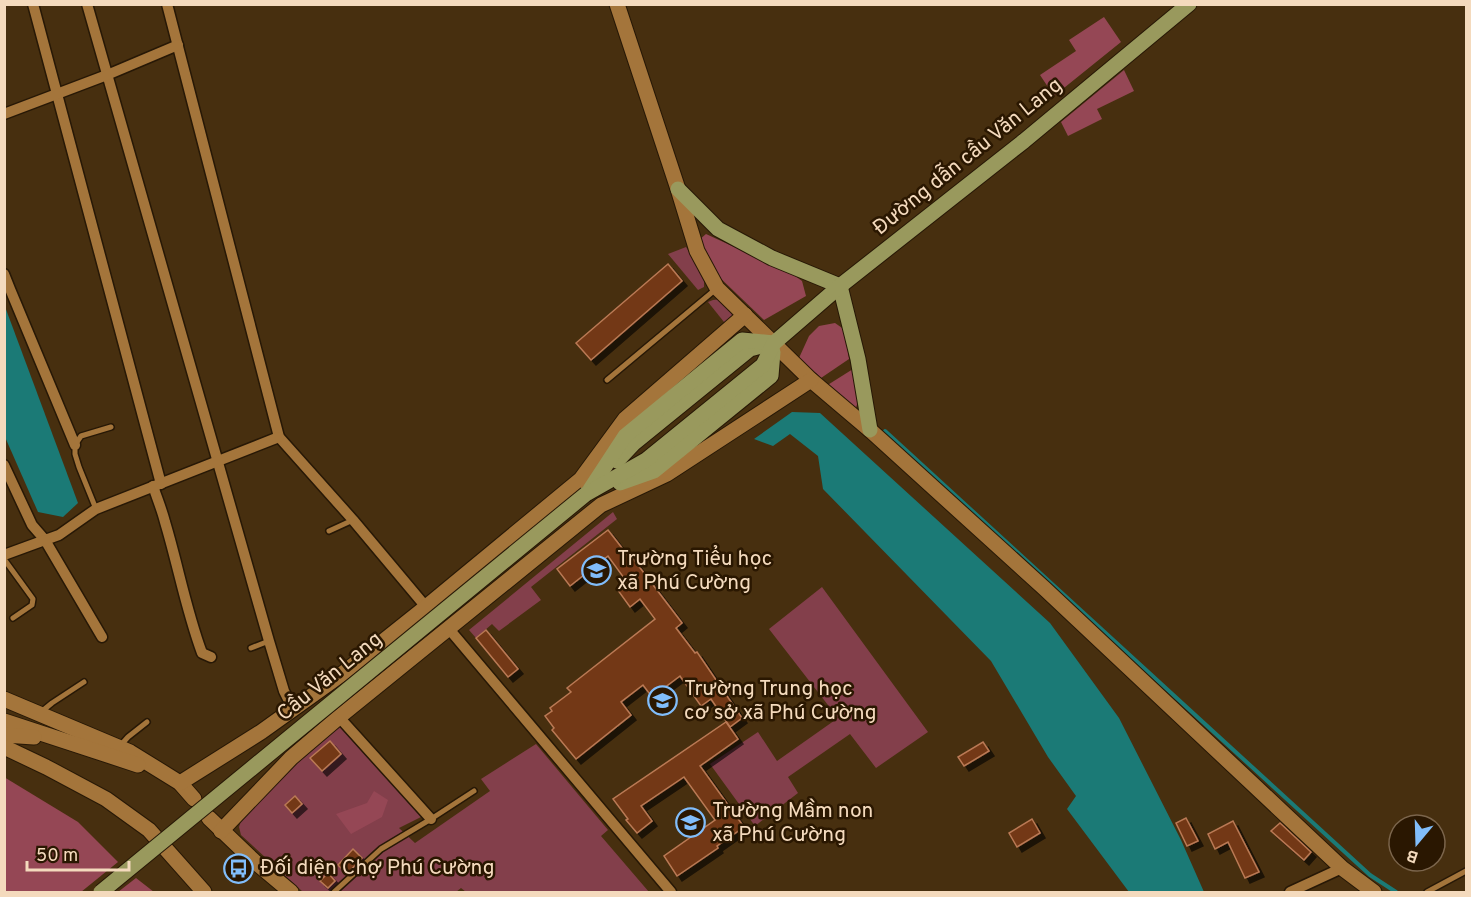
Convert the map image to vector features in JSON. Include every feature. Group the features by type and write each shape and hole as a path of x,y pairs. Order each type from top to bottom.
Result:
{"main road":[{"path":"616,4 697,251 717,288 811,380 870,430 1044,588 1342,868 1374,892"},
{"name":"Đường dẫn cầu Văn Lang","path":"774,343 840,286 1024,141 1189,4"},
{"path":"678,189 718,229 772,258 840,286 858,359 870,430"},
{"path":"180,783 261,732 342,674 426,607 580,479 625,419 745,315"},
{"path":"586,494 633,444 701,388 750,349 774,343"},
{"path":"586,494 655,453 763,365 774,343"},
{"path":"221,831 291,758 602,505 667,474 811,380"},
{"name":"Cầu Văn Lang","path":"101,892 586,494"},
{"path":"4,699 130,752 180,783 194,799"},
{"path":"4,721 166,774"},
{"path":"4,735 55,738"},
{"path":"4,747 46,766 106,799 149,830 204,892"},
{"path":"209,818 291,892"},
{"path":"274,879 285,892"}],"street":[{"path":"33,4 184,598 202,652 211,657"},
{"path":"87,4 269,641 284,691 293,709"},
{"path":"167,4 279,437 426,607"},
{"path":"4,114 178,45"},
{"path":"4,274 75,445"},
{"path":"4,557 59,534 96,509 279,437"},
{"path":"4,465 32,525 45,540 102,637"},
{"path":"449,629 671,892"},
{"path":"339,717 431,819"},
{"path":"1292,892 1342,868"}],"lane":[{"path":"607,380 717,288"},
{"path":"96,509 79,467 75,445 81,436 111,427"},
{"path":"328,531 353,520"},
{"path":"4,557 33,599 32,604 13,618"},
{"path":"251,648 269,641"},
{"path":"38,714 84,682"},
{"path":"119,748 128,737 147,722"},
{"path":"334,892 381,849 474,791"},
{"path":"1427,892 1467,871"}],"shaded area":[{"path":"1104,17 1121,42 1054,96 1040,75 1076,51 1069,40"},
{"path":"1124,70 1134,91 1097,109 1102,119 1068,136 1061,122"},
{"path":"706,234 791,273 802,281 806,296 764,320 715,273 699,240"},
{"path":"686,247 704,277 704,287 698,290 668,254"},
{"path":"721,299 730,308 733,319 728,327 708,302"},
{"path":"835,323 845,330 849,359 821,378 799,358 809,336 819,326"},
{"path":"853,369 859,397 856,408 826,386"},
{"path":"613,512 617,519 531,587 541,600 499,631 492,624 476,638 469,630"},
{"path":"822,587 928,732 876,768 850,734 788,777 798,793 755,826 710,764 758,732 777,761 838,718 769,629"},
{"path":"340,726 423,816 399,828 415,843 490,791 481,779 536,744 608,830 601,836 649,892 466,892 461,888 456,892 303,892 241,835 239,827 241,821 299,757"},
{"path":"4,777 78,822 118,862 81,892 5,892"},
{"path":"374,791 388,800 382,817 351,834 336,814 367,803"},
{"path":"136,878 154,892 118,892"}],"water":[{"path":"4,304 78,503 63,517 38,512 5,437"},
{"path":"792,412 820,413 1050,623 1119,718 1181,840 1204,892 1129,892 1067,809 1076,796 1048,757 991,661 823,489 818,456 790,434 773,446 754,439"}],"building":[{"path":"668,264 682,281 591,360 576,343"},
{"path":"608,530 629,557 631,556 682,623 676,628 695,653 697,652 742,718 730,727 711,699 701,706 680,676 652,697 643,685 621,702 631,715 576,759 552,730 554,728 545,716 552,711 550,708 571,692 567,688 655,619 640,599 630,607 617,589 627,582 608,556 570,586 557,569"},
{"path":"486,630 518,669 508,677 476,638"},
{"path":"726,722 738,739 700,766 744,827 677,876 664,856 715,820 684,777 641,806 652,821 637,833 613,799"},
{"path":"330,741 341,754 322,771 310,758"},
{"path":"983,742 989,751 964,766 958,757"},
{"path":"295,796 302,804 292,813 285,805"},
{"path":"1186,818 1198,841 1187,846 1176,823"},
{"path":"1032,819 1040,833 1017,847 1009,833"},
{"path":"1233,821 1259,872 1245,878 1228,842 1215,849 1208,834"},
{"path":"1280,823 1311,852 1304,860 1271,831"},
{"path":"353,849 362,858 347,874 338,865"},
{"path":"328,873 335,881 328,888 320,881"}],"waterway":[{"path":"885,431 1370,875 1396,892"}],"place":[{"name":"Trường Tiểu học xã Phú Cường","path":"596,571"},
{"name":"Trường Trung học cơ sở xã Phú Cường","path":"663,701"},
{"name":"Trường Mầm non xã Phú Cường","path":"691,823"},
{"name":"Đối diện Chợ Phú Cường","path":"239,868"}]}
